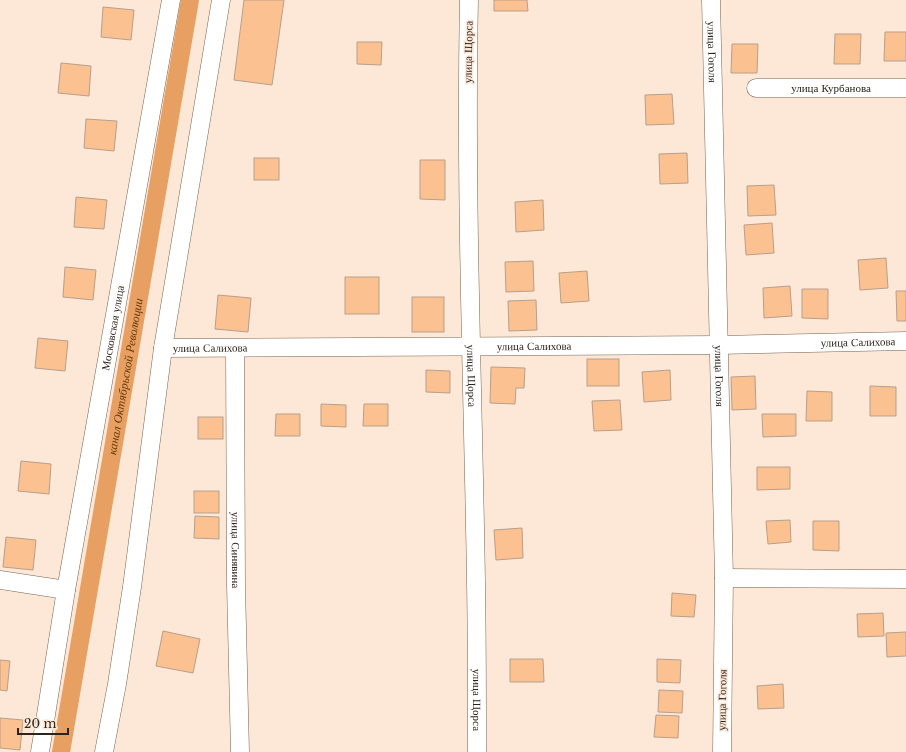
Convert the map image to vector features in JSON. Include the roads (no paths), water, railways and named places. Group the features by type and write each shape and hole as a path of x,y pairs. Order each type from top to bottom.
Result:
{"street":[{"name":"Московская улица","path":"40,752 66,590 171,0"},
{"path":"104,752 117,684 132,587 163,348 221,0"},
{"name":"улица Щорса","path":"469,0 467,88 470,346 476,582 478,752"},
{"name":"улица Гоголя","path":"711,0 724,578 722,752"},
{"name":"улица Курбанова","path":"756,88 906,88"},
{"name":"улица Салихова","path":"163,348 235,349 719,345 906,341"},
{"name":"улица Синявина","path":"235,349 236,585 240,752"},
{"path":"724,578 906,579"},
{"path":"0,580 66,590"}],"waterway":[{"name":"канал Октябрьской Революции","path":"61,752 190,0"}]}
